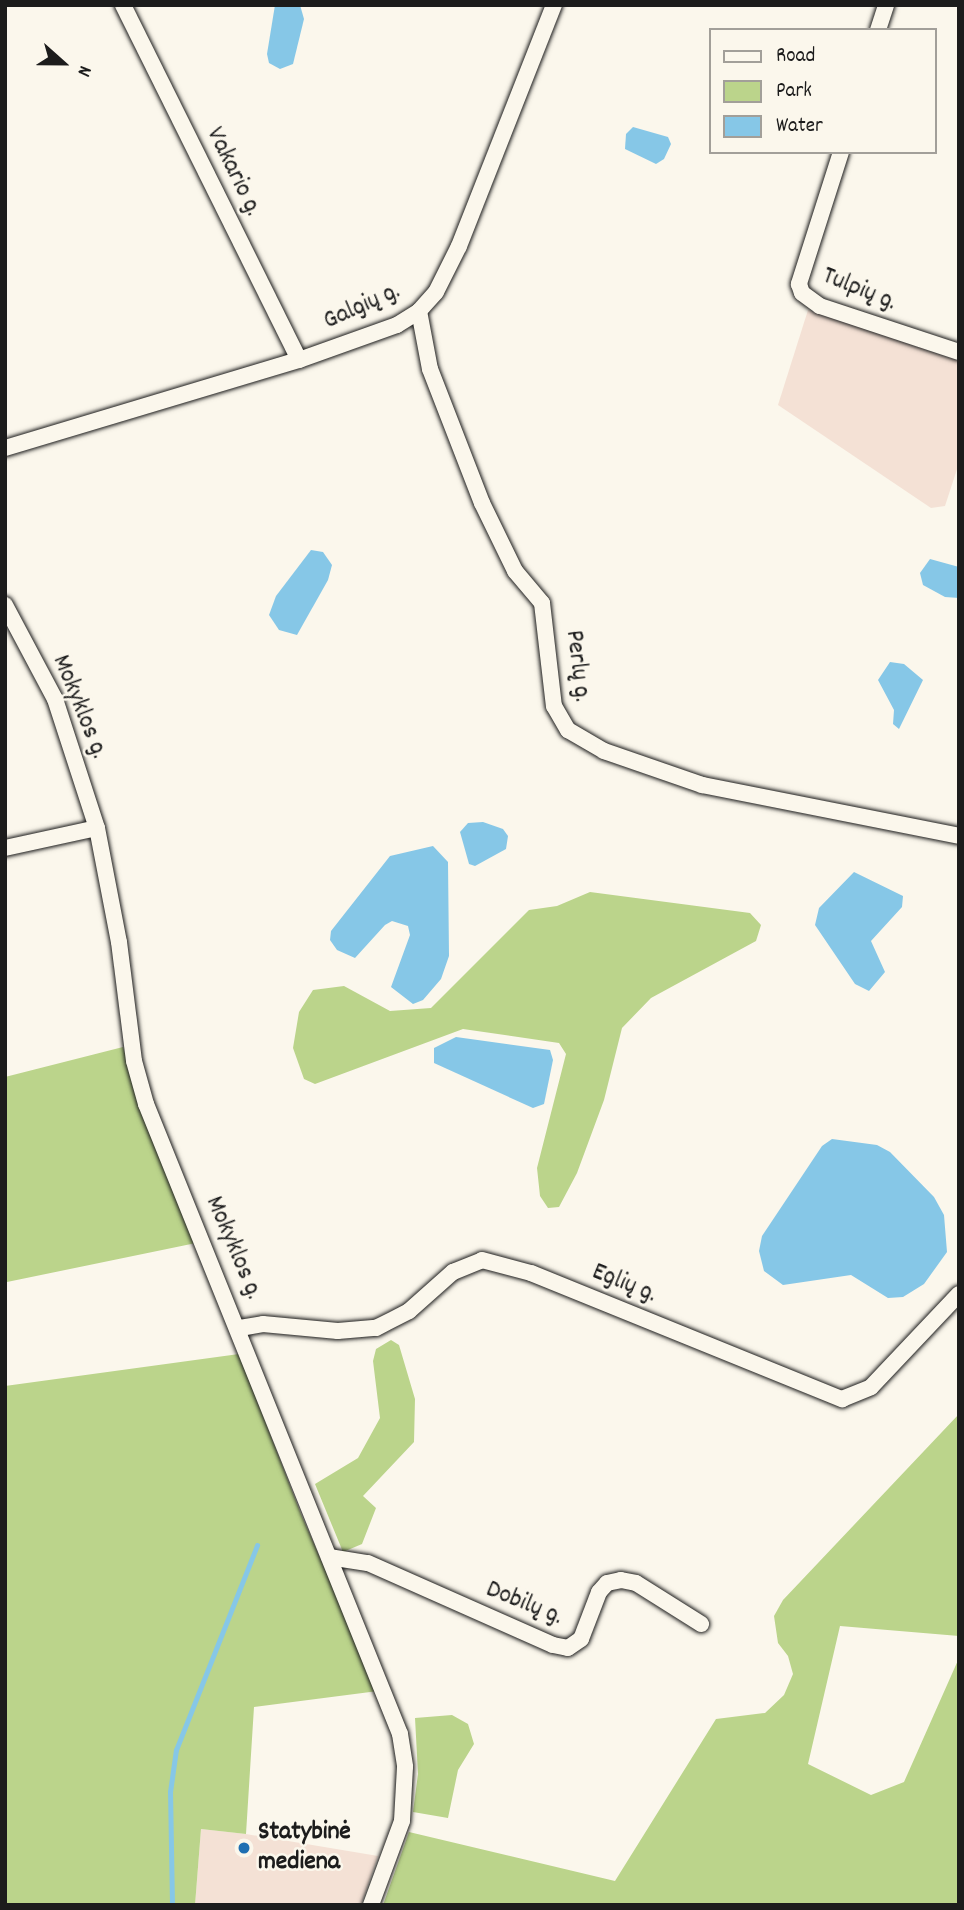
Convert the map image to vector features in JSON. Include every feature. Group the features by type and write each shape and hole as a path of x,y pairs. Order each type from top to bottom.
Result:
{"street":[{"name":"Vakario g.","path":"122,5 299,360"},
{"name":"Galgių g.","path":"5,448 299,360 397,325 419,310 436,292 459,246 554,5"},
{"path":"879,28 886,5"},
{"name":"Tulpių g.","path":"840,154 799,284 802,293 820,306 959,352"},
{"name":"Perlų g.","path":"419,310 430,369 482,503 516,571 541,603 554,706 568,730 604,751 702,785 959,836"},
{"name":"Mokyklos g.","path":"5,605 55,699 97,828 119,942 134,1061 146,1104 240,1328 329,1557 390,1701 405,1768 402,1821 371,1905"},
{"path":"5,848 97,828"},
{"name":"Eglių g.","path":"240,1328 263,1324 338,1331 376,1328 410,1311 468,1263 490,1261 617,1306 842,1399 871,1387 959,1294"},
{"name":"Dobilų g.","path":"329,1557 368,1563 552,1646 568,1648 581,1639 599,1592 607,1583 621,1580 636,1583 701,1624"}],"shaded area":[{"path":"808,310 959,361 959,463 945,506 931,508 778,405"},
{"path":"201,1829 378,1856 361,1905 195,1905"}],"green space":[{"path":"590,892 750,913 761,925 756,941 651,998 622,1028 604,1100 577,1173 559,1207 548,1208 540,1196 537,1168 566,1054 559,1043 463,1029 315,1084 304,1079 293,1048 299,1012 313,990 344,986 390,1011 431,1008 529,910 557,906"},
{"path":"123,1047 145,1122 196,1243 7,1282 5,1077"},
{"path":"391,1340 399,1345 415,1399 414,1442 363,1496 376,1508 362,1544 343,1552 315,1484 358,1458 380,1418 373,1361 376,1349"},
{"path":"239,1354 301,1514 378,1691 254,1707 246,1834 201,1829 195,1905 5,1905 5,1386"},
{"path":"959,1414 959,1636 840,1626 808,1764 871,1795 904,1782 959,1658 959,1905 383,1905 409,1832 615,1881 716,1719 765,1713 784,1695 793,1674 788,1656 778,1643 774,1616 783,1600"},
{"path":"452,1715 468,1724 474,1744 458,1770 448,1818 413,1812 418,1774 415,1718"}],"water":[{"path":"275,5 300,5 304,19 293,64 280,69 269,63 267,54"},
{"path":"633,127 668,137 671,144 664,159 656,164 625,149 626,134"},
{"path":"311,550 323,552 332,565 328,580 297,635 279,630 269,615 276,596"},
{"path":"930,559 959,567 959,598 945,597 923,585 920,573"},
{"path":"890,662 904,664 923,680 899,729 893,724 894,710 878,680"},
{"path":"483,822 503,829 508,836 506,849 475,866 469,864 460,832 468,823"},
{"path":"433,846 448,862 449,956 441,979 423,1000 413,1004 391,987 410,935 408,926 392,921 385,925 355,958 337,950 330,940 331,931 390,856"},
{"path":"854,872 903,896 902,907 871,941 885,972 869,991 855,984 815,925 819,908"},
{"path":"456,1037 550,1050 553,1060 544,1104 533,1108 434,1063 434,1048"},
{"path":"832,1139 877,1145 890,1152 934,1197 944,1215 947,1252 924,1284 903,1297 888,1298 851,1275 783,1285 764,1271 759,1251 762,1236 822,1146"}],"waterway":[{"path":"172,1905 170,1792 176,1750 257,1545"}],"place":[{"name":"Statybinė mediena","path":"244,1848"}]}
